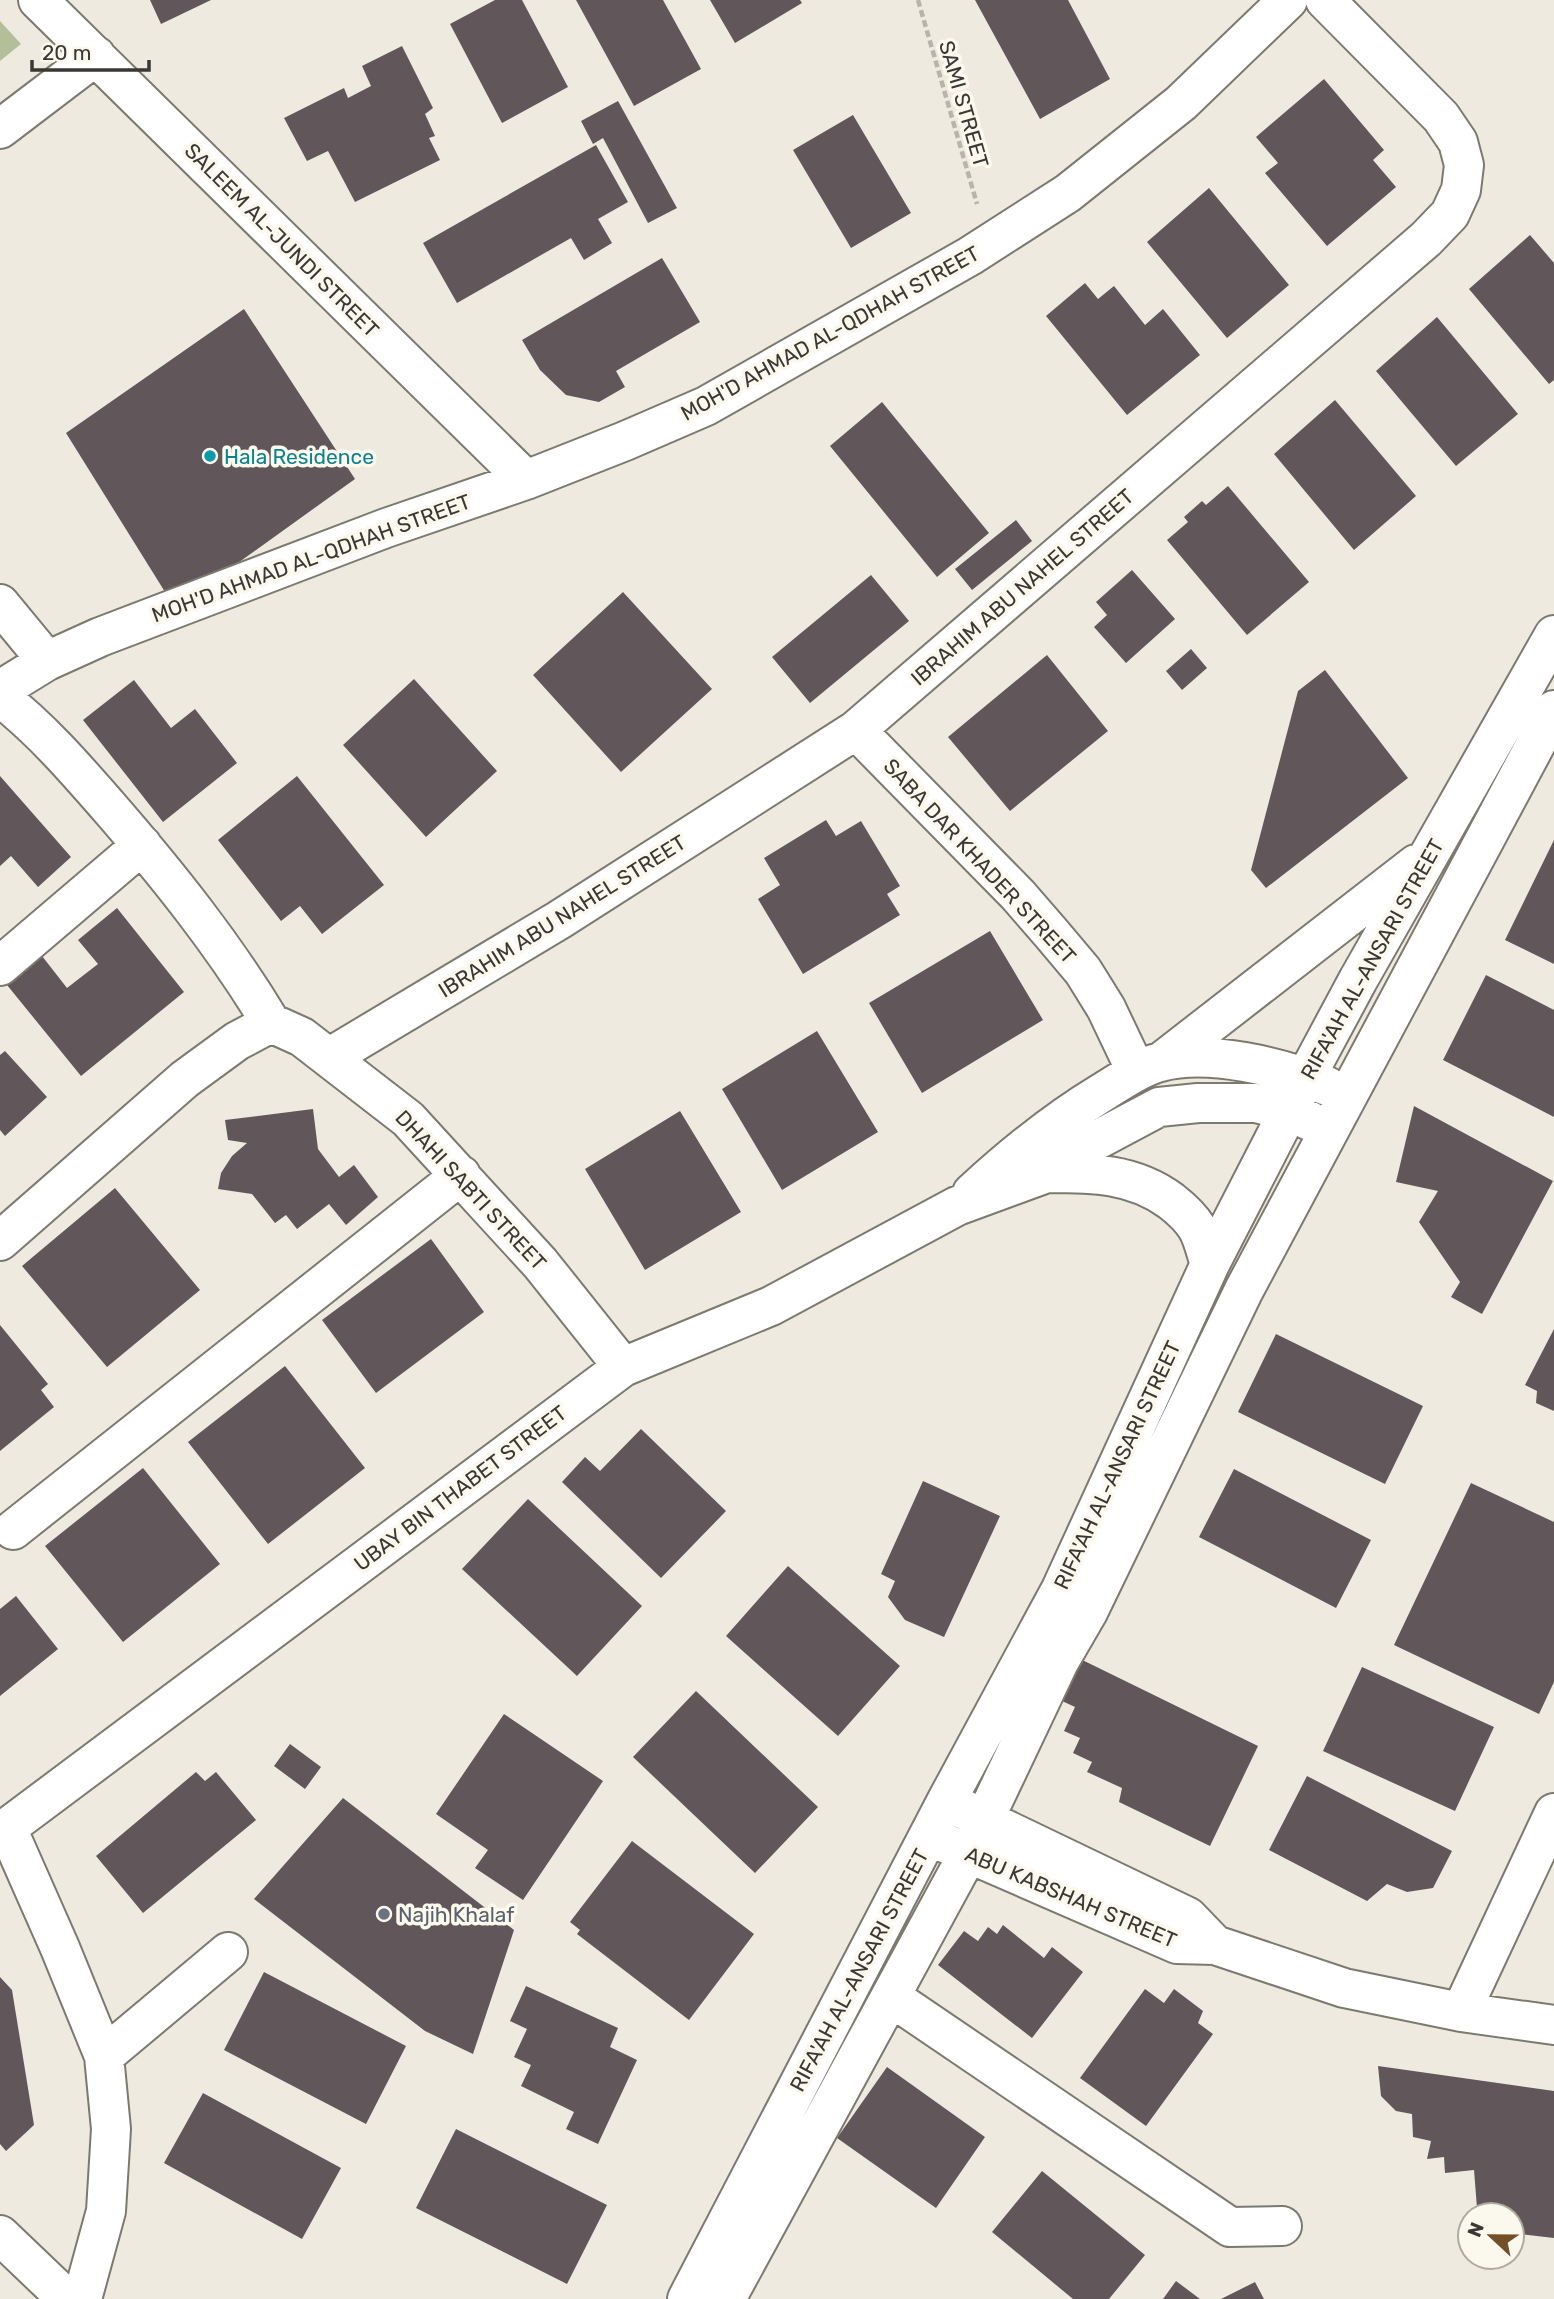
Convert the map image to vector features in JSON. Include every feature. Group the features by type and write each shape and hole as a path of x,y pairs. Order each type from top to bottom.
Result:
{"street":[{"name":"SALEEM AL-JUNDI STREET","path":"38,0 526,480"},
{"name":"MOH'D AHMAD AL-QDHAH STREET","path":"0,690 47,661 100,637 386,528 526,480 625,442 706,406 970,256 1068,193 1181,103 1288,0"},
{"name":"IBRAHIM ABU NAHEL STREET","path":"330,1057 559,920 856,730 1388,273 1450,214 1461,190 1464,165 1458,142 1441,117 1325,0"},
{"path":"0,130 96,56"},
{"path":"0,604 47,661"},
{"name":"RIFA'AH AL-ANSARI STREET","path":"687,2299 947,1800 1061,1589 1210,1264 1306,1077 1358,979 1554,635"},
{"path":"0,696 52,743 142,845 200,917 247,982 271,1023 237,1041 185,1079 0,1241"},
{"name":"RIFA'AH AL-ANSARI STREET","path":"726,2299 968,1854 1059,1662 1088,1612 1244,1290 1554,710"},
{"name":"SABA DAR KHADER STREET","path":"856,730 1018,895 1083,971 1148,1066"},
{"path":"0,966 142,845"},
{"path":"1148,1066 1431,852"},
{"name":"DHAHI SABTI STREET","path":"271,1023 302,1037 408,1119 540,1263 623,1367"},
{"name":"UBAY BIN THABET STREET","path":"957,1206 1036,1137 1069,1113 1148,1066 1194,1058 1222,1060 1306,1077 1347,1094"},
{"name":"UBAY BIN THABET STREET","path":"3,1830 623,1367 771,1306 957,1206 1047,1173 1082,1148 1158,1107 1198,1103 1256,1103 1289,1111 1328,1129"},
{"path":"1047,1173 1121,1177 1156,1190 1178,1207 1197,1228 1210,1264"},
{"path":"13,1530 461,1175"},
{"name":"ABU KABSHAH STREET","path":"947,1800 1188,1917 1215,1945"},
{"path":"1461,2012 1554,1813"},
{"path":"3,1830 60,1948 104,2056 111,2129 106,2211 82,2299"},
{"name":"ABU KABSHAH STREET","path":"930,1835 1177,1944 1215,1945 1344,1987 1461,2012 1554,2025"},
{"path":"104,2056 228,1952"},
{"path":"891,1997 1230,2227 1282,2225"},
{"path":"0,2235 67,2299"}],"path":[{"name":"SAMI STREET","path":"918,0 981,217"}],"green space":[{"path":"0,21 21,44 0,61"}],"building":[{"path":"150,0 211,0 161,24"},
{"path":"495,0 522,0 568,87 502,123 450,24"},
{"path":"576,0 663,0 701,69 634,106"},
{"path":"710,0 800,0 802,3 735,43"},
{"path":"975,0 1068,0 1110,79 1040,119"},
{"path":"402,46 433,108 425,114 435,136 429,138 440,160 355,202 328,151 307,161 284,118 344,88 348,98 371,86 362,66"},
{"path":"1324,79 1384,150 1373,160 1396,187 1327,246 1265,173 1278,163 1256,137"},
{"path":"618,101 677,208 648,223 603,138 593,144 581,121"},
{"path":"853,115 911,213 851,248 793,150"},
{"path":"596,145 628,202 598,219 612,243 584,260 571,238 457,303 423,243"},
{"path":"1209,188 1289,285 1227,338 1147,242"},
{"path":"1530,235 1554,263 1554,380 1549,384 1469,289"},
{"path":"662,258 700,322 616,371 625,387 599,402 566,395 540,370 522,340"},
{"path":"1085,283 1098,299 1114,286 1145,325 1163,309 1200,355 1127,415 1046,316"},
{"name":"Hala Residence","path":"244,309 355,479 175,608 66,433"},
{"path":"1437,317 1518,414 1456,466 1376,371"},
{"path":"1335,400 1416,496 1354,550 1274,454"},
{"path":"882,402 989,533 937,577 830,446"},
{"path":"1228,486 1309,582 1247,635 1167,540 1188,522 1184,517 1202,501 1206,505"},
{"path":"1016,520 1032,541 972,590 955,569"},
{"path":"1132,570 1175,619 1126,663 1094,627 1107,615 1096,602"},
{"path":"871,575 909,621 810,703 772,657"},
{"path":"623,592 712,689 621,772 533,675"},
{"path":"1191,649 1207,668 1182,690 1166,671"},
{"path":"1047,655 1108,731 1010,811 948,737"},
{"path":"1325,670 1408,778 1266,888 1251,870 1298,691"},
{"path":"414,679 497,771 426,837 343,745"},
{"path":"134,680 171,728 195,709 237,763 163,822 83,720"},
{"path":"0,776 71,857 38,887 11,856 0,866"},
{"path":"297,776 384,885 322,934 300,906 281,921 218,840"},
{"path":"826,820 836,836 861,821 900,886 887,894 900,915 803,974 758,899 780,885 764,858"},
{"path":"1554,840 1554,964 1505,940"},
{"path":"117,908 184,992 81,1076 7,985 42,956 67,988 98,964 78,940"},
{"path":"990,931 1043,1020 922,1093 869,1003"},
{"path":"1486,975 1554,1010 1554,1117 1443,1060"},
{"path":"817,1031 878,1132 782,1190 722,1089"},
{"path":"5,1051 47,1097 5,1136 0,1130 0,1055"},
{"path":"1414,1106 1553,1181 1482,1314 1451,1297 1460,1282 1419,1222 1438,1191 1396,1182"},
{"path":"313,1109 318,1149 339,1177 354,1165 378,1197 346,1225 329,1204 297,1229 286,1215 275,1223 252,1194 218,1189 221,1173 232,1156 247,1143 228,1140 225,1120"},
{"path":"680,1111 741,1212 645,1270 585,1169"},
{"path":"115,1188 200,1290 107,1367 22,1266"},
{"path":"431,1239 484,1312 376,1393 322,1320"},
{"path":"0,1325 48,1384 41,1390 54,1407 0,1451"},
{"path":"1554,1329 1554,1411 1536,1403 1537,1391 1525,1385"},
{"path":"1276,1334 1423,1406 1385,1484 1238,1412"},
{"path":"285,1366 365,1468 268,1544 188,1442"},
{"path":"641,1429 726,1511 661,1578 562,1482 585,1457 600,1471"},
{"path":"143,1468 220,1564 123,1642 45,1546"},
{"path":"1234,1469 1371,1540 1336,1608 1199,1537"},
{"path":"923,1481 1000,1516 944,1637 905,1620 888,1597 895,1581 881,1574"},
{"path":"1471,1483 1554,1522 1554,1682 1539,1714 1394,1645"},
{"path":"528,1499 642,1606 577,1676 462,1569"},
{"path":"788,1566 900,1666 838,1736 726,1636"},
{"path":"16,1596 58,1649 0,1696 0,1609"},
{"path":"1066,1652 1258,1746 1210,1846 1119,1802 1122,1788 1087,1772 1092,1762 1073,1753 1080,1738 1064,1731 1075,1707 1047,1694"},
{"path":"1362,1667 1494,1727 1455,1811 1323,1751"},
{"path":"696,1691 818,1807 755,1873 633,1757"},
{"path":"504,1714 603,1781 523,1900 475,1868 488,1850 436,1814"},
{"path":"290,1744 321,1767 305,1789 274,1766"},
{"path":"196,1772 205,1781 216,1772 256,1820 143,1913 96,1856"},
{"path":"1307,1776 1452,1851 1433,1888 1407,1892 1387,1884 1367,1901 1269,1850"},
{"name":"Najih Khalaf","path":"343,1798 514,1930 473,2054 425,2031 254,1899"},
{"path":"632,1841 754,1934 689,2020 577,1934 580,1930 570,1922"},
{"path":"1003,1925 1044,1958 1052,1947 1083,1972 1032,2038 938,1965 964,1931 978,1941 988,1927 997,1934"},
{"path":"264,1972 406,2046 366,2124 224,2050"},
{"path":"0,1977 12,1990 34,2125 6,2151 0,2144"},
{"path":"526,1986 618,2028 610,2047 637,2060 598,2144 566,2129 574,2112 521,2086 531,2065 514,2057 527,2029 510,2021"},
{"path":"1145,1989 1164,2003 1174,1989 1203,2011 1198,2023 1213,2034 1146,2126 1080,2078"},
{"path":"1378,2066 1554,2091 1554,2238 1526,2235 1526,2201 1476,2201 1474,2170 1445,2173 1444,2157 1427,2159 1431,2141 1413,2137 1412,2114 1396,2111 1381,2096"},
{"path":"887,2067 985,2137 936,2208 837,2138"},
{"path":"203,2093 341,2168 302,2239 164,2163"},
{"path":"456,2129 607,2205 567,2284 416,2208"},
{"path":"1042,2171 1145,2255 1109,2299 1073,2299 992,2232"},
{"path":"1176,2281 1200,2299 1163,2299"},
{"path":"1255,2282 1264,2299 1221,2299"}],"place":[{"name":"Hala Residence","path":"210,456"},
{"name":"Najih Khalaf","path":"384,1914"}]}
